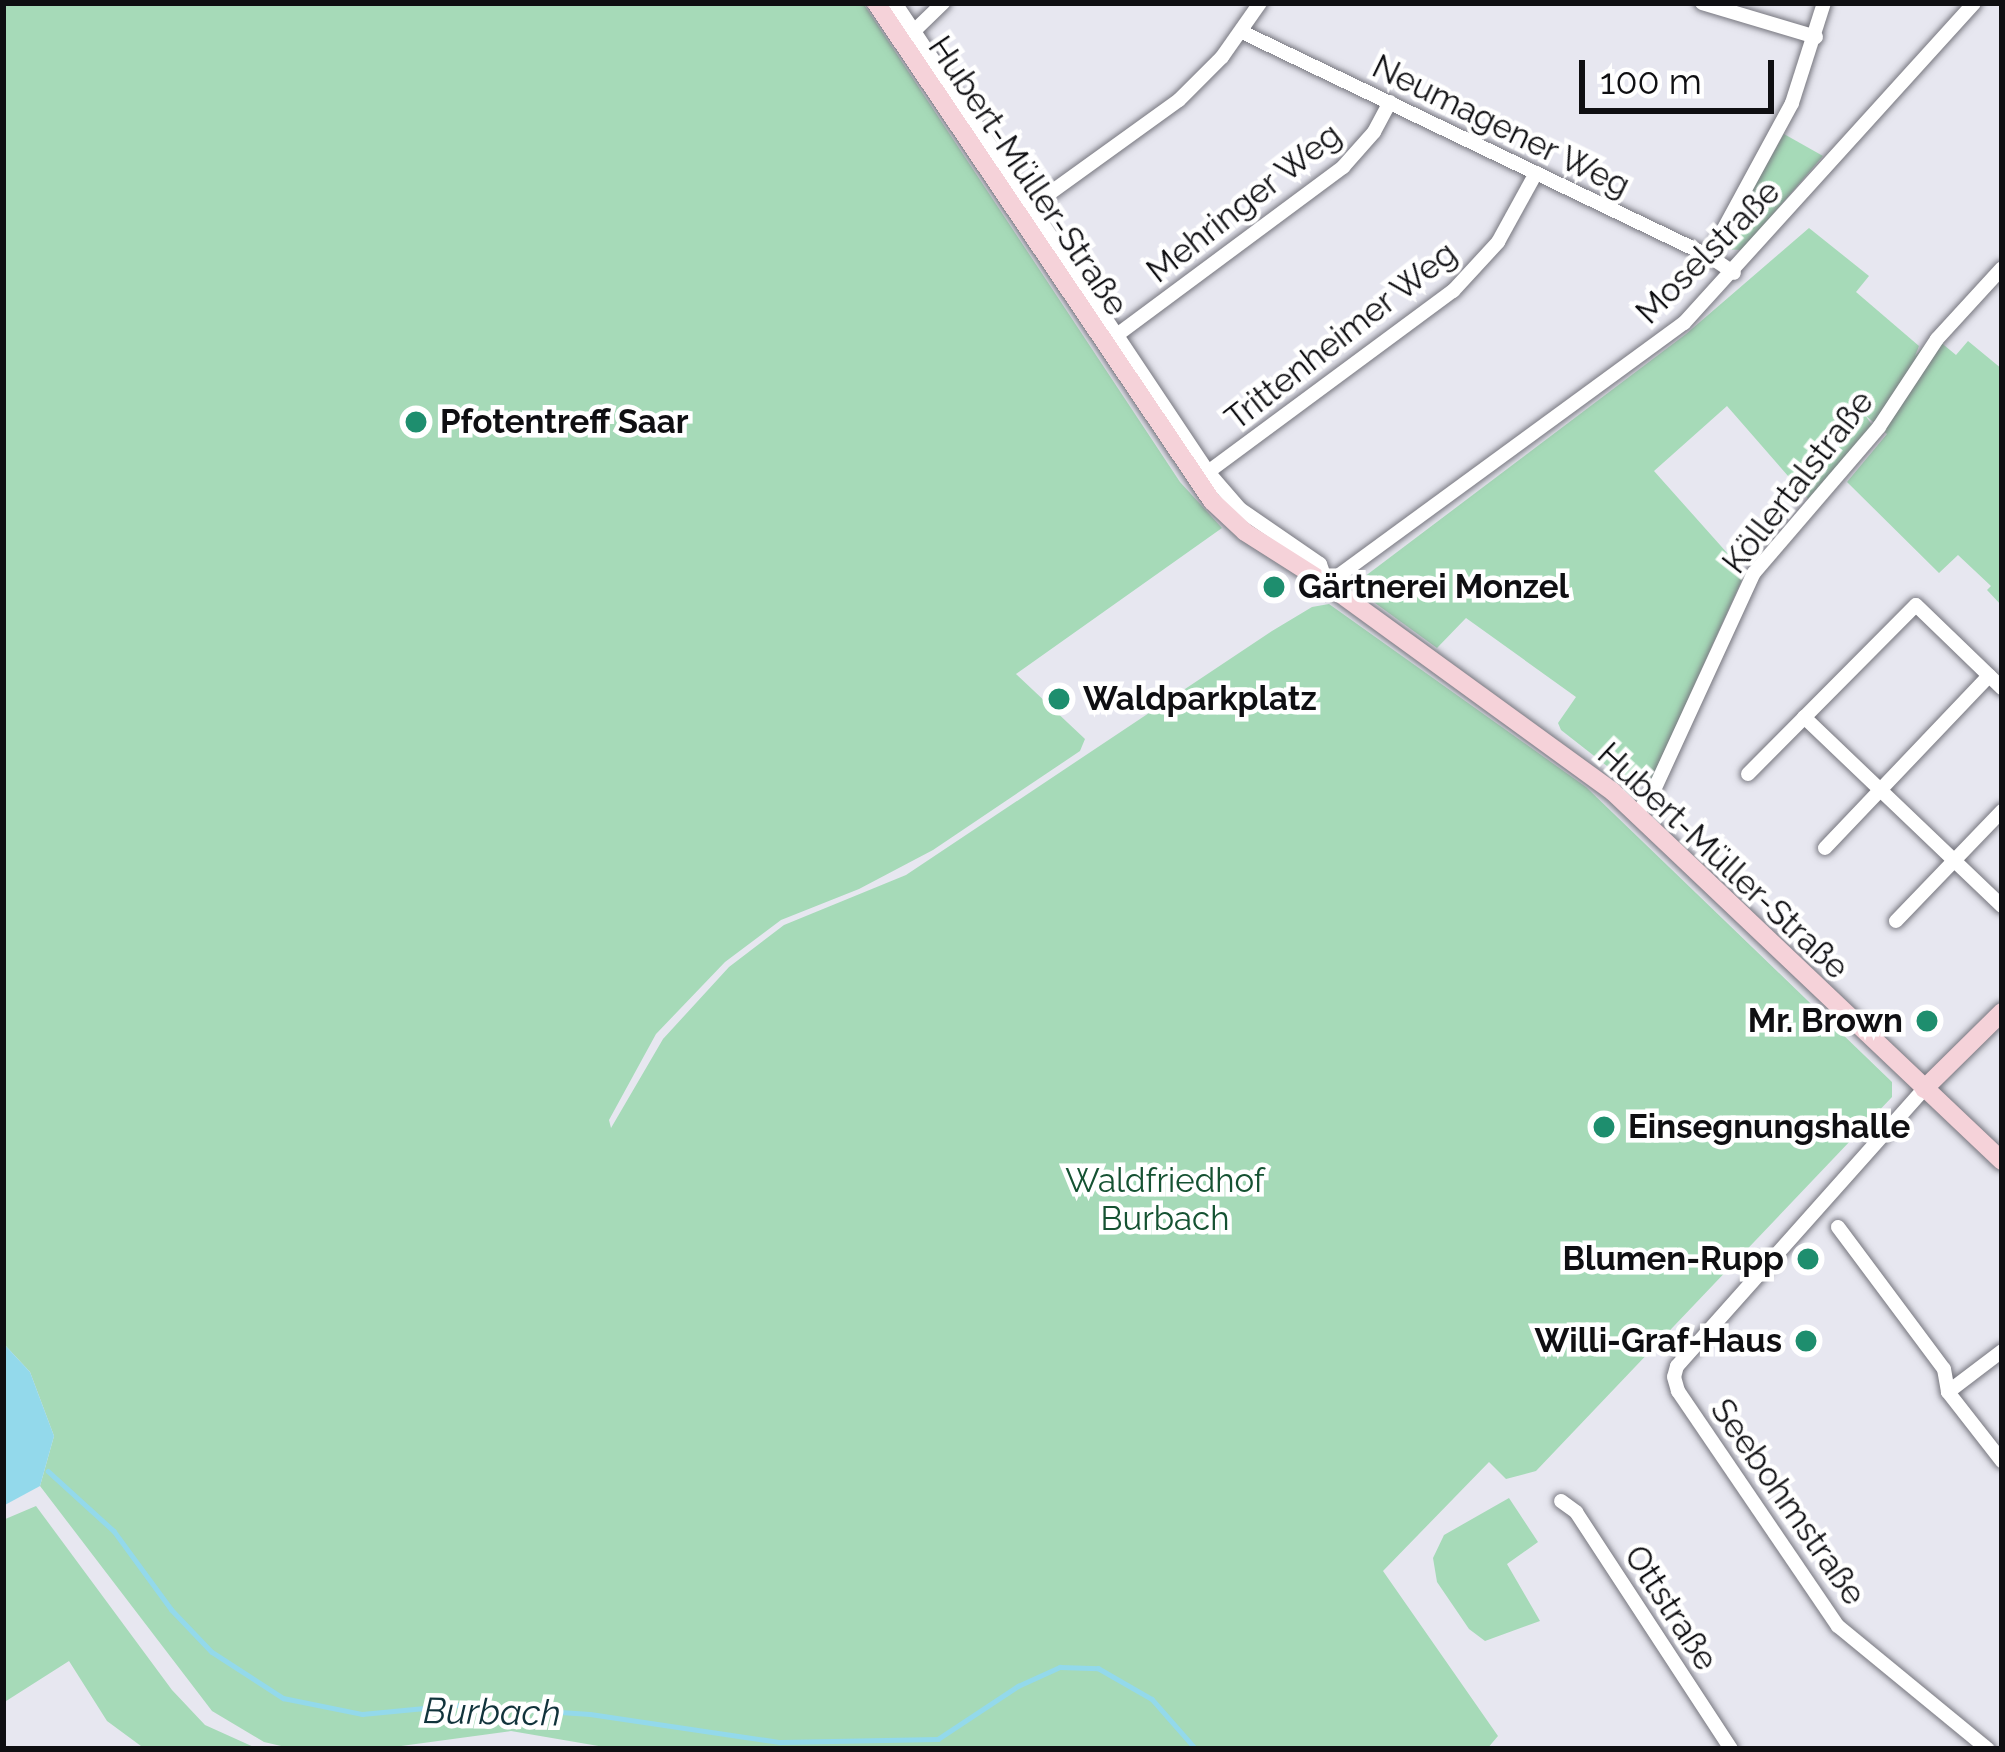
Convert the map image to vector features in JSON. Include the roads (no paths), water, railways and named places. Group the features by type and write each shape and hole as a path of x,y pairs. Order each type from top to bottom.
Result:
{"main road":[{"name":"Hubert-Müller-Straße","path":"876,3 1199,485 1245,532 1327,584 1637,813 2002,1160"},
{"path":"1924,1089 2002,1012"}],"street":[{"name":"Hubert-Müller-Straße","path":"895,3 1208,472 1240,509 1320,564 1327,584"},
{"path":"913,32 943,3"},
{"path":"1032,206 1179,100 1243,32 1260,3"},
{"path":"1702,3 1816,37"},
{"path":"1709,256 1792,103 1824,3"},
{"name":"Moselstraße","path":"1327,584 1684,323 1974,3"},
{"name":"Neumagener Weg","path":"1243,32 1709,256 1733,273"},
{"name":"Mehringer Weg","path":"1117,334 1343,166 1374,132 1390,102"},
{"name":"Trittenheimer Weg","path":"1208,472 1453,291 1498,242 1537,173"},
{"name":"Köllertalstraße","path":"1637,813 1654,790 1754,573 1877,429 1937,339 2002,268"},
{"path":"1748,774 1916,604 2002,688"},
{"path":"1825,848 1989,676"},
{"path":"1804,717 2002,906"},
{"path":"1895,922 2002,812"},
{"name":"Seebohmstraße","path":"1924,1089 1677,1366 1678,1391 1838,1626 1988,1749"},
{"path":"1838,1227 1944,1369 1948,1391 2002,1461"},
{"path":"1948,1391 2002,1352"},
{"name":"Ottstraße","path":"1561,1501 1576,1512 1731,1749"}],"water":[{"path":"3,1343 30,1372 54,1436 40,1486 3,1506"}],"waterway":[{"name":"Burbach","path":"48,1471 114,1531 171,1609 212,1652 283,1698 362,1714 456,1705 590,1714 780,1742 938,1739 1018,1686 1060,1667 1098,1668 1152,1699 1196,1749"}],"place":[{"name":"Pfotentreff Saar","path":"416,422"},
{"name":"Gärtnerei Monzel","path":"1274,587"},
{"name":"Waldparkplatz","path":"1059,699"},
{"name":"Mr. Brown","path":"1927,1021"},
{"name":"Einsegnungshalle","path":"1604,1127"},
{"name":"Blumen-Rupp","path":"1808,1259"},
{"name":"Willi-Graf-Haus","path":"1806,1341"}],"park label":[{"name":"Waldfriedhof Burbach","path":"1165,1200"}]}
